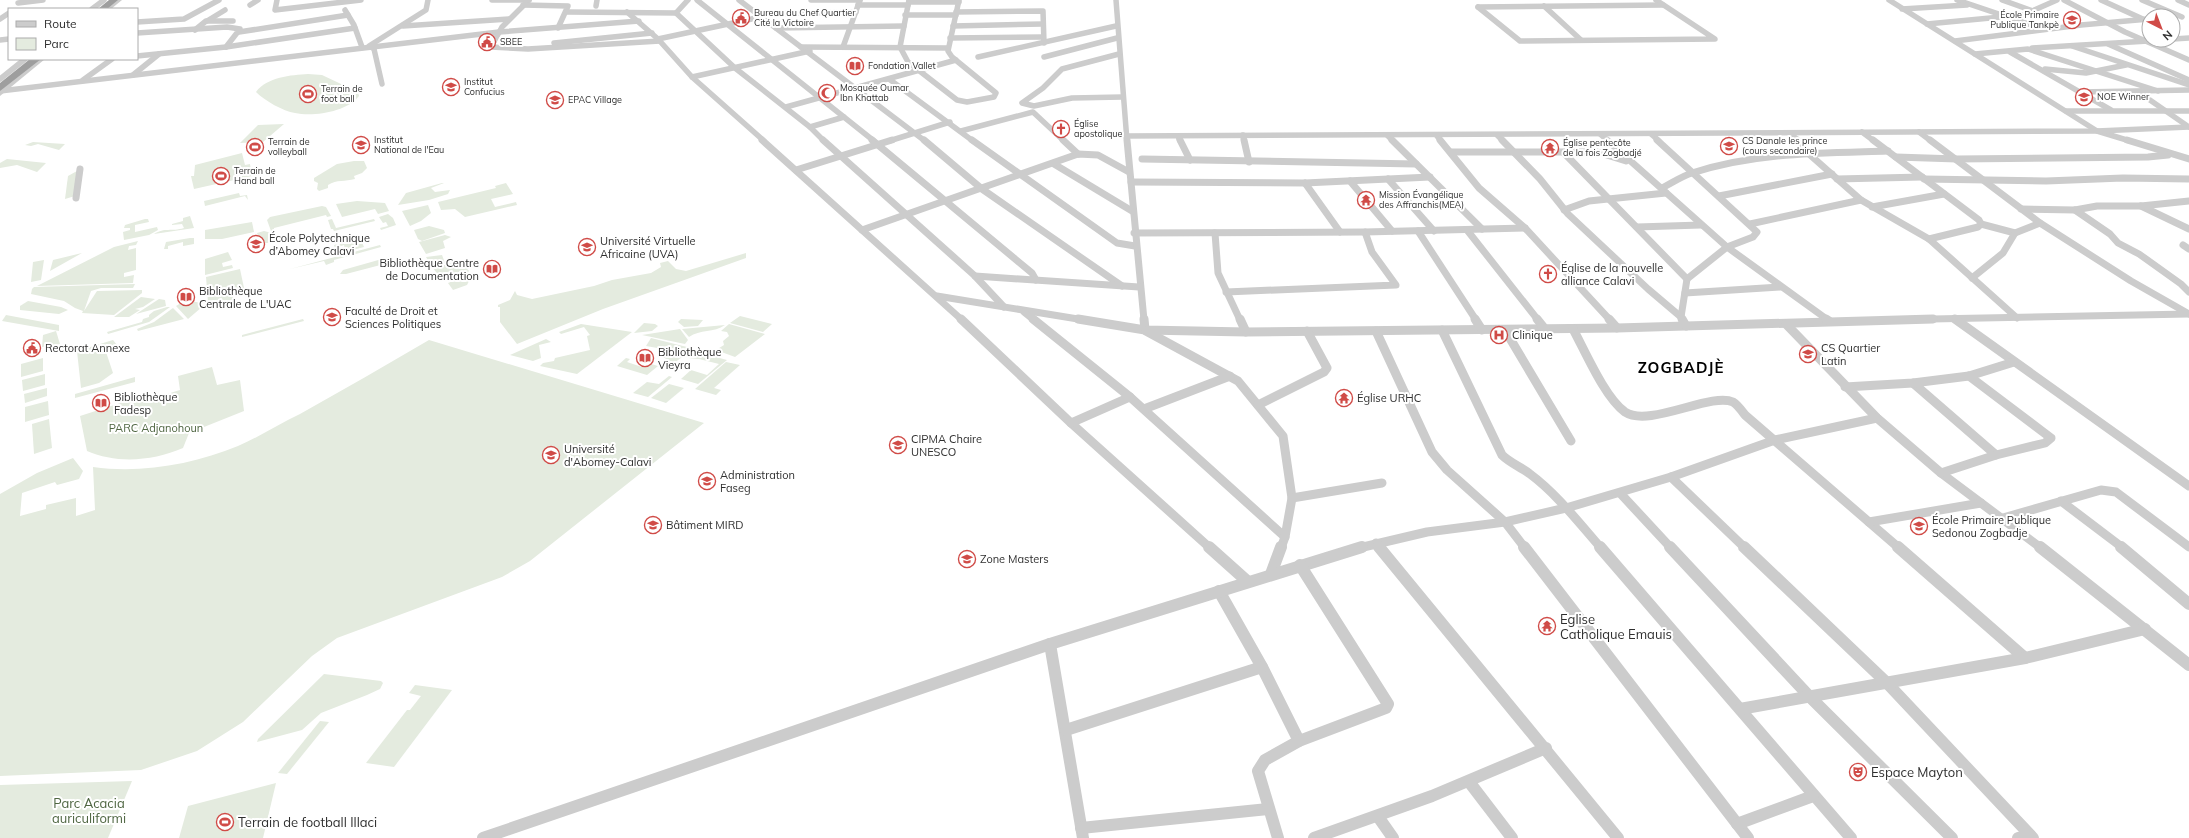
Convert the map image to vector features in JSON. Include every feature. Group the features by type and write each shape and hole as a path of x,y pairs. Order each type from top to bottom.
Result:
{"highway":[{"path":"97,8 108,0"},
{"path":"103,8 114,0"},
{"path":"1,85 16,68 28,60"},
{"path":"1,85 35,60"}],"street":[{"path":"17,1 43,0"},
{"path":"93,8 104,0"},
{"path":"108,8 119,0"},
{"path":"138,22 184,20 219,0"},
{"path":"250,5 258,0"},
{"path":"277,0 274,3 275,10 306,14 348,15"},
{"path":"334,4 338,0"},
{"path":"226,47 239,32 306,14 334,4 361,0"},
{"path":"369,46 426,10 428,0"},
{"path":"492,0 529,0"},
{"path":"529,0 509,19 499,32 491,47 509,49 578,48 659,40 694,30 728,24 759,15 856,12"},
{"path":"676,13 688,0"},
{"path":"697,0 771,60 822,98 844,118 1032,273 1036,280"},
{"path":"739,0 915,133 982,189 1122,286"},
{"path":"811,0 859,2 959,1 948,48 952,57 996,95 962,102 945,92 940,85 908,62 900,47 908,2"},
{"path":"1116,0 1116,26 1131,182 1135,246 1145,330"},
{"path":"1656,0 1666,5 1715,39 1520,41 1478,7 1642,4 1666,5"},
{"path":"1889,0 2097,130 2189,159"},
{"path":"1956,0 2046,30"},
{"path":"2002,0 2033,11"},
{"path":"2041,0 2048,4"},
{"path":"2014,19 2057,0"},
{"path":"2064,0 2108,24 2141,39"},
{"path":"2101,0 2141,17"},
{"path":"2142,0 2182,17 2189,16"},
{"path":"2178,0 2189,5"},
{"path":"843,47 859,2"},
{"path":"348,3 345,11 355,28 362,47"},
{"path":"523,5 566,5 569,7 558,28"},
{"path":"1902,9 1969,5"},
{"path":"1544,6 1580,40"},
{"path":"195,30 206,21 225,10"},
{"path":"905,15 1041,10 1044,12 1043,40"},
{"path":"566,12 676,13 735,68 810,127 839,156 905,216 975,276 1004,307"},
{"path":"627,12 652,33 692,77 937,296 1071,423 1247,581"},
{"path":"297,36 306,14"},
{"path":"1927,24 2006,16"},
{"path":"401,26 509,19"},
{"path":"1955,41 2141,20"},
{"path":"206,21 233,21"},
{"path":"1,85 82,81 241,61 499,32 639,22"},
{"path":"953,26 1043,24"},
{"path":"776,28 904,26"},
{"path":"978,57 1043,40 1116,26"},
{"path":"138,33 237,28 240,29 239,32"},
{"path":"138,56 226,47 355,28"},
{"path":"509,49 652,33"},
{"path":"950,38 1043,40"},
{"path":"1044,56 1118,38"},
{"path":"1974,54 2010,52 2069,45 2141,41"},
{"path":"250,48 255,42"},
{"path":"2106,43 2189,80"},
{"path":"2069,45 2189,85"},
{"path":"369,46 374,49 382,84"},
{"path":"801,47 948,48"},
{"path":"692,77 830,47"},
{"path":"2161,48 2189,60"},
{"path":"2028,49 2105,72 2158,90"},
{"path":"2010,52 2112,110"},
{"path":"133,75 159,54"},
{"path":"1119,54 1062,69 1043,88 1024,100 1022,103 1030,106 1072,98 1122,96"},
{"path":"241,61 246,55"},
{"path":"0,69 16,68 24,60"},
{"path":"1,85 40,60"},
{"path":"82,81 111,60"},
{"path":"786,107 922,71 956,60"},
{"path":"2036,67 2058,72 2105,72 2126,65"},
{"path":"2050,75 2058,72"},
{"path":"889,79 950,122 1020,176 1117,244 1135,246"},
{"path":"2080,92 2189,90"},
{"path":"2141,91 2146,98 2189,127"},
{"path":"1030,106 1033,112 1078,154"},
{"path":"2066,111 2189,110"},
{"path":"961,131 1033,112"},
{"path":"810,127 844,118"},
{"path":"796,170 950,122"},
{"path":"1126,136 1436,136 1919,132 2097,130 2189,127"},
{"path":"1862,132 1979,220 1981,224 2015,233 2040,223"},
{"path":"1919,132 1957,159 2040,223 2131,281 2189,314"},
{"path":"1791,133 1809,154 1861,200 1929,239 2017,318"},
{"path":"1600,134 1629,162 1664,190 1727,247 1780,287 1829,321"},
{"path":"1651,134 1691,173 1719,196 1757,232 1756,235 1727,247 1687,279 1681,318"},
{"path":"1243,135 1249,162"},
{"path":"1387,135 1482,229"},
{"path":"1497,135 1540,179 1564,210 1681,318 1686,326"},
{"path":"1178,136 1190,160"},
{"path":"1436,136 1451,152 1479,188 1499,208 1525,228 1617,328"},
{"path":"1564,210 1580,203 1664,190 1691,173 1745,160 1795,154 1888,151"},
{"path":"862,230 1087,152 1099,154 1129,172"},
{"path":"1451,152 1597,152 1629,162"},
{"path":"1564,153 1687,279"},
{"path":"1896,157 1957,159 2148,157 2173,154 2189,156"},
{"path":"1142,159 1416,164"},
{"path":"1054,164 1132,211"},
{"path":"76,198 80,169"},
{"path":"1719,196 1834,176 1984,180 2189,180"},
{"path":"1131,182 1305,183 1430,177"},
{"path":"1388,179 1434,231"},
{"path":"2181,179 2189,185"},
{"path":"1350,181 1392,231"},
{"path":"1305,183 1340,232"},
{"path":"1872,207 1944,194"},
{"path":"1750,224 1861,200"},
{"path":"2021,209 2075,210 2097,206 2141,206 2189,201"},
{"path":"2141,206 2189,229"},
{"path":"2075,210 2110,234 2118,243 2139,254 2177,280 2189,292"},
{"path":"1929,239 1978,227 1981,224"},
{"path":"1637,227 1701,225"},
{"path":"1134,233 1365,232 1525,228"},
{"path":"1467,230 1545,329"},
{"path":"1418,231 1482,330"},
{"path":"1226,292 1396,285 1372,252 1365,232"},
{"path":"1215,233 1218,273 1246,332"},
{"path":"1972,278 2005,250 2012,242 2015,233"},
{"path":"975,276 1139,287"},
{"path":"1685,293 1780,287"},
{"path":"937,296 1004,307 1022,312 1145,330 1246,332 1573,329 1786,324 1829,321 2189,314"},
{"path":"1022,312 1130,397 1285,537"},
{"path":"1955,319 2189,486"},
{"path":"1786,324 1845,387 1877,418 1941,473 2003,518 2189,665"},
{"path":"1573,329 1597,373 1621,410 1640,416 1730,399 1745,415 2025,658"},
{"path":"1145,330 1230,376 1245,388 1285,442 1292,498 1285,537 1271,574"},
{"path":"1442,330 1502,455 1508,461 1530,474 1566,508 1813,796 1851,838"},
{"path":"1505,330 1572,441"},
{"path":"1258,405 1324,372 1327,368 1307,331"},
{"path":"1376,331 1432,452 1447,470 1505,522 1748,838"},
{"path":"1845,387 1913,383 1969,376 2014,362"},
{"path":"1144,409 1230,376"},
{"path":"1941,473 1996,455 2045,443 2051,438 2046,432 1969,376"},
{"path":"1913,383 1996,455"},
{"path":"1071,423 1130,397"},
{"path":"483,838 1050,644 1220,591 1247,581 1376,543 1427,532 1505,522 1566,508 1671,477 1775,440 1877,418"},
{"path":"1671,477 1887,683 2027,837"},
{"path":"1292,498 1382,483"},
{"path":"2003,518 2101,490 2116,492 2189,547"},
{"path":"1620,493 1808,696 1952,838"},
{"path":"2061,501 2106,534 2189,604"},
{"path":"1869,522 1981,503"},
{"path":"1376,543 1546,748 1618,838"},
{"path":"1278,838 1268,809 1258,771 1265,760 1299,741 1386,708 1388,704 1300,566"},
{"path":"1220,591 1262,667 1299,741"},
{"path":"1740,710 1808,696 2025,658 2144,629"},
{"path":"1050,644 1066,730 1082,833 1268,809"},
{"path":"1066,730 1262,667"},
{"path":"1314,838 1379,818 1470,782 1546,748"},
{"path":"1470,782 1512,838"},
{"path":"1737,824 1813,796"},
{"path":"1379,818 1393,838"}],"green space":[{"name":"Terrain de foot ball","path":"308,74 322,75 358,92 359,96 346,106 329,112 320,114 302,114 290,112 280,108 264,99 256,92 266,83 273,80 287,76"},
{"name":"Terrain de Hand ball","path":"284,124 263,142 262,150 247,152 248,145 262,142 240,143 258,125"},
{"path":"33,142 65,144 59,150 38,144 31,146 25,145"},
{"path":"242,153 245,165 250,164 252,176 194,189 191,176 194,176 195,165"},
{"path":"7,159 46,163 37,172 17,165 0,168 0,163"},
{"path":"364,161 367,168 362,173 354,176 355,179 335,182 328,185 328,188 319,191 317,189 318,183 314,181 314,178 337,164"},
{"path":"77,171 75,196 65,199 68,176"},
{"path":"444,183 431,188 435,192 450,190 448,194 429,200 398,205 406,193"},
{"path":"506,183 513,194 491,199 495,207 516,202 517,205 465,217 455,209 441,210 438,202 496,188 495,186"},
{"path":"239,193 240,196 247,195 248,200 245,196 205,206 204,201"},
{"path":"357,201 385,203 389,211 378,214 375,209 342,217 336,204"},
{"path":"428,205 431,213 421,221 410,226 402,211"},
{"path":"322,206 326,207 331,216 327,217 326,215 274,228 274,230 271,231 267,220 270,217"},
{"path":"388,214 393,218 396,225 381,230 380,228 388,226 386,222 383,223 379,217"},
{"path":"190,216 194,228 154,234 165,230 184,228 182,224 172,224 183,221 183,218"},
{"path":"148,219 149,222 135,225 135,232 157,227 158,230 149,235 124,240 123,232 130,230 130,228 124,228 125,225"},
{"path":"332,219 336,228 374,219 375,221 334,231 331,229 328,220"},
{"path":"252,222 254,232 222,239 205,239 205,230"},
{"path":"429,226 444,230 445,233 422,241 418,239 414,230"},
{"path":"264,231 272,233 276,243 260,243 257,233"},
{"path":"445,235 451,237 443,241 445,248 426,254 419,242"},
{"path":"194,238 194,244 183,246 183,242 168,246 168,249 164,249 166,242"},
{"path":"360,238 364,247 337,254 336,252 345,249 344,245 335,248 334,245"},
{"path":"138,241 136,245 129,246 128,250 136,248 136,270 124,273 124,277 134,275 133,283 37,286 114,247"},
{"path":"380,245 381,247 334,260 334,262 326,265 324,261 290,269"},
{"path":"228,252 232,260 222,263 223,267 232,265 233,268 205,275 205,259"},
{"path":"82,253 50,271 53,260"},
{"path":"746,253 746,258 603,309 517,344 500,322 500,307 498,307 498,305 510,300 515,291 517,295 532,299 594,286 612,280 651,273 661,267 660,263 668,261 676,269 686,271"},
{"path":"442,255 445,263 439,266 431,266 426,257"},
{"path":"389,257 392,262 346,274 340,274 343,270"},
{"path":"44,260 41,280 31,282 33,262"},
{"path":"460,261 469,271 465,275 442,280 433,268"},
{"path":"240,269 244,288 232,300 220,303 208,302 206,277"},
{"path":"463,277 469,281 467,285 453,290 448,283"},
{"path":"135,284 133,288 101,288 91,291 84,311 97,291 142,290 142,293 114,315 82,313 83,311 64,301 31,294 34,287"},
{"path":"141,297 155,299 143,307 135,309 140,310 129,317 114,317"},
{"path":"159,299 165,300 166,306 136,314"},
{"path":"186,300 201,303 202,307 188,319 176,306"},
{"path":"28,301 61,307 68,310 59,314 20,310 20,306"},
{"path":"170,307 149,322 108,334 107,332 142,322 143,319 149,317 149,315 154,311"},
{"path":"173,308 184,319 138,331 137,329 154,322"},
{"path":"6,315 59,325 59,331 2,321"},
{"path":"740,316 772,324 763,332 730,323"},
{"path":"303,319 304,321 242,337 242,335"},
{"path":"681,319 703,320 698,326 684,327 678,322"},
{"path":"644,323 655,324 658,326 652,331 634,333"},
{"path":"581,324 632,332 577,374 540,366 543,363 554,361 555,358 590,350 587,336 590,335 584,327 561,334 559,332"},
{"path":"729,324 765,334 735,357 716,350 724,345 723,341 729,336 727,332 721,331"},
{"path":"725,325 689,337 682,329"},
{"path":"680,329 688,340 685,344 642,335"},
{"path":"56,331 60,344 42,347 43,335"},
{"path":"651,338 687,347 689,352 674,363 657,354 663,349 646,346"},
{"path":"546,339 551,342 539,345 541,358 533,361 510,355"},
{"path":"113,340 117,345 106,352 113,373 99,383 81,388 77,351"},
{"path":"429,340 704,423 530,561 502,577 337,638 312,656 243,722 197,751 141,770 0,776 0,494 37,473 73,458 83,471 79,479 57,485 55,482 22,493 20,516 46,509 46,505 76,498 76,516 95,510 93,467 130,469 167,466 204,458 238,446 300,414"},
{"path":"697,352 727,360 698,384 681,379 691,370 707,375 719,364 688,358"},
{"path":"43,358 43,371 21,377 21,364"},
{"path":"626,358 630,359 627,362 642,367 648,363 658,366 647,375 617,366"},
{"path":"726,362 740,365 714,388 721,390 716,395 695,389"},
{"name":"PARC Adjanohoun","path":"212,367 217,385 240,380 244,411 189,433 183,448 160,456 123,459 110,458 87,451 80,416 139,397 141,402 180,390 178,376"},
{"path":"45,374 45,385 23,391 22,380"},
{"path":"669,376 672,377 648,397 633,393 647,382 659,384"},
{"path":"135,377 135,382 75,398 75,394"},
{"path":"669,384 684,388 666,403 651,398"},
{"path":"47,388 47,396 25,403 24,394"},
{"path":"48,401 49,415 25,422 25,407"},
{"path":"49,419 52,448 34,454 32,424"},
{"path":"324,674 381,681 383,683 380,689 321,713 302,730 257,742 258,739"},
{"path":"415,685 452,690 394,767 366,763 407,710 410,710 421,696 409,693"},
{"path":"320,721 329,722 287,774 278,773"},
{"name":"Parc Acacia auriculiformi","path":"132,781 108,838 0,838 0,785"},
{"name":"Terrain de football Illaci","path":"276,783 263,838 179,838 188,806"}],"place":[{"name":"Bureau du Chef Quartier Cité la Victoire","path":"741,18"},
{"name":"École Primaire Publique Tankpè","path":"2072,20"},
{"name":"SBEE","path":"487,42"},
{"name":"Fondation Vallet","path":"855,66"},
{"name":"Institut Confucius","path":"451,87"},
{"name":"Mosquée Oumar Ibn Khattab","path":"827,93"},
{"name":"Terrain de foot ball","path":"308,94"},
{"name":"NOE Winner","path":"2084,97"},
{"name":"EPAC Village","path":"555,100"},
{"name":"Église apostolique","path":"1061,129"},
{"name":"Institut National de l'Eau","path":"361,145"},
{"name":"CS Danale les prince (cours secondaire)","path":"1729,146"},
{"name":"Terrain de volleyball","path":"255,147"},
{"name":"Église pentecôte de la fois Zogbadjé","path":"1550,148"},
{"name":"Terrain de Hand ball","path":"221,176"},
{"name":"Mission Évangélique des Affranchis(MEA)","path":"1366,200"},
{"name":"École Polytechnique d’Abomey Calavi","path":"256,244"},
{"name":"Université Virtuelle Africaine (UVA)","path":"587,247"},
{"name":"Bibliothèque Centre de Documentation","path":"492,269"},
{"name":"Église de la nouvelle alliance Calavi","path":"1548,274"},
{"name":"Bibliothèque Centrale de L'UAC","path":"186,297"},
{"name":"Faculté de Droit et Sciences Politiques","path":"332,317"},
{"name":"Clinique","path":"1499,335"},
{"name":"Rectorat Annexe","path":"32,348"},
{"name":"CS Quartier Latin","path":"1808,354"},
{"name":"Bibliothèque Vieyra","path":"645,358"},
{"name":"Église URHC","path":"1344,398"},
{"name":"Bibliothèque Fadesp","path":"101,403"},
{"name":"CIPMA Chaire UNESCO","path":"898,445"},
{"name":"Université d'Abomey-Calavi","path":"551,455"},
{"name":"Administration Faseg","path":"707,481"},
{"name":"Bâtiment MIRD","path":"653,525"},
{"name":"École Primaire Publique Sedonou Zogbadje","path":"1919,526"},
{"name":"Zone Masters","path":"967,559"},
{"name":"Eglise Catholique Emauis","path":"1547,626"},
{"name":"Espace Mayton","path":"1858,772"},
{"name":"Terrain de football Illaci","path":"225,822"}],"district":[{"name":"ZOGBADJÈ","path":"1681,368"}]}
